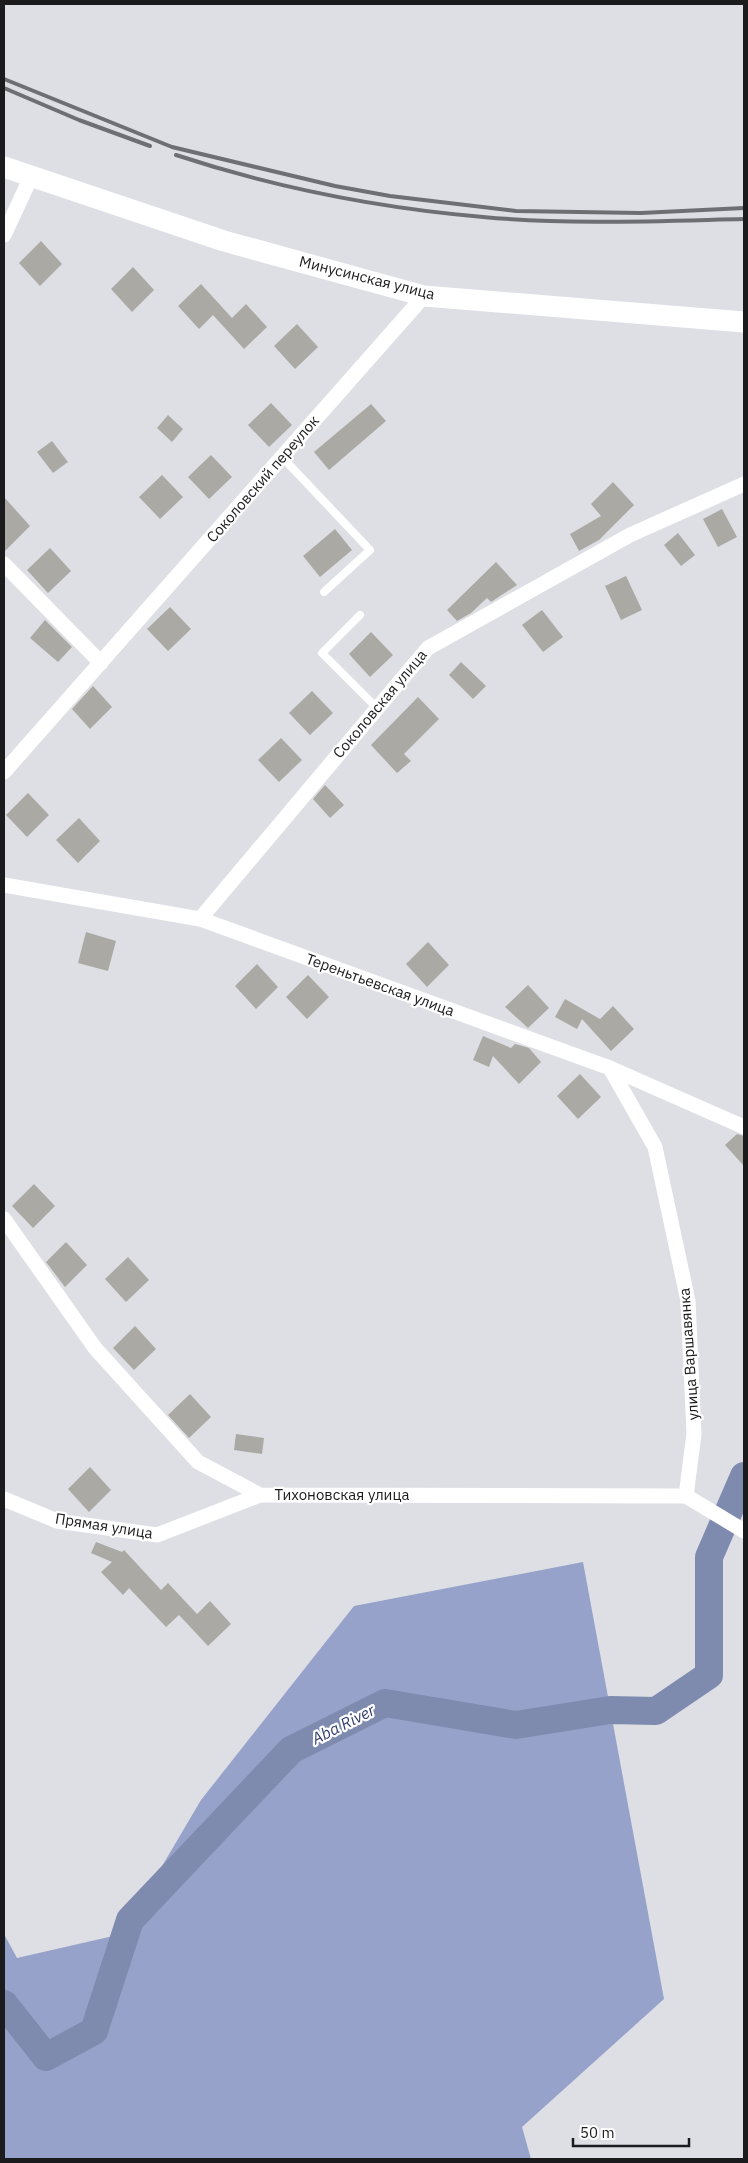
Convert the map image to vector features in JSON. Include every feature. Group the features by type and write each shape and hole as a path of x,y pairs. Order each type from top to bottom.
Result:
{"main road":[{"name":"Минусинская улица","path":"4,167 224,241 424,296 744,322"}],"street":[{"path":"4,235 31,177"},
{"name":"Соколовский переулок","path":"4,772 424,296"},
{"name":"Соколовская улица","path":"200,919 428,648 630,535 744,484"},
{"path":"4,564 101,663"},
{"name":"Тереньтьевская улица","path":"4,884 200,919 610,1068 744,1127"},
{"name":"улица Варшавянка","path":"610,1068 655,1146 688,1301 694,1434 686,1496"},
{"name":"Тихоновская улица","path":"4,1219 95,1348 198,1462 260,1495 686,1496"},
{"name":"Прямая улица","path":"4,1499 57,1521 157,1535 260,1495"},
{"path":"686,1496 744,1530"}],"lane":[{"path":"282,457 370,550 324,592"},
{"path":"360,615 322,653 376,708"}],"shaded area":[{"path":"583,1562 664,1999 522,2127 531,2159 4,2159 4,1934 17,1958 122,1934 201,1800 354,1606"}],"building":[{"path":"41,241 62,264 40,286 19,263"},
{"path":"133,267 154,290 132,312 111,289"},
{"path":"201,284 232,318 246,304 267,327 244,349 213,315 199,329 178,306"},
{"path":"297,324 318,347 295,369 274,346"},
{"path":"271,403 292,425 269,447 248,425"},
{"path":"371,404 386,421 329,470 314,452"},
{"path":"168,415 183,429 172,442 157,428"},
{"path":"52,441 68,462 53,473 37,452"},
{"path":"211,455 232,477 209,499 188,477"},
{"path":"162,475 183,497 160,519 139,497"},
{"path":"613,482 634,505 599,540 579,551 570,534 601,516 591,504"},
{"path":"4,497 30,526 4,552"},
{"path":"722,509 737,537 718,547 703,519"},
{"path":"335,529 352,550 320,577 303,556"},
{"path":"678,533 695,555 681,566 664,545"},
{"path":"50,548 71,571 48,593 27,570"},
{"path":"496,562 517,585 491,602 487,598 471,613 457,621 447,610"},
{"path":"626,576 642,610 621,620 605,586"},
{"path":"170,607 191,629 168,651 147,629"},
{"path":"542,610 563,637 543,652 522,625"},
{"path":"45,620 72,647 58,662 30,638"},
{"path":"371,632 393,655 370,677 349,654"},
{"path":"461,662 486,686 473,699 449,675"},
{"path":"93,686 112,707 90,729 72,709"},
{"path":"312,691 333,713 310,735 289,713"},
{"path":"418,697 439,719 404,754 411,761 397,773 371,745"},
{"path":"281,738 302,760 279,782 258,760"},
{"path":"325,785 344,805 330,818 313,799"},
{"path":"28,793 49,815 27,837 6,815"},
{"path":"79,818 100,841 78,863 56,840"},
{"path":"86,932 116,941 108,971 78,963"},
{"path":"428,942 449,965 427,987 406,964"},
{"path":"257,964 278,987 256,1009 235,986"},
{"path":"308,975 329,997 307,1019 286,997"},
{"path":"528,985 549,1008 528,1028 505,1007"},
{"path":"565,999 600,1019 613,1006 634,1029 611,1051 582,1019 577,1029 555,1017"},
{"path":"483,1036 511,1048 515,1044 529,1048 541,1062 519,1084 493,1056 489,1067 473,1060"},
{"path":"580,1074 601,1097 578,1119 557,1096"},
{"path":"737,1134 744,1136 744,1166 725,1145"},
{"path":"34,1184 55,1206 33,1228 12,1206"},
{"path":"66,1242 87,1265 65,1287 46,1262"},
{"path":"128,1257 149,1280 126,1302 105,1279"},
{"path":"135,1326 156,1349 134,1370 113,1348"},
{"path":"190,1394 211,1417 189,1438 168,1415"},
{"path":"236,1434 264,1438 262,1454 234,1450"},
{"path":"90,1467 111,1490 89,1512 68,1489"},
{"path":"96,1542 122,1552 124,1550 161,1590 168,1583 197,1614 210,1601 231,1624 208,1646 179,1615 166,1627 129,1588 123,1595 101,1572 112,1562 91,1553"}],"waterway":[{"name":"Aba River","path":"4,2004 46,2057 94,2031 130,1920 291,1750 385,1703 516,1725 610,1710 656,1711 709,1675 709,1557 744,1476"}],"railway":[{"path":"4,79 172,147 335,186 390,196 516,211 641,213 744,208"},
{"path":"4,88 79,120 150,146"},
{"path":"176,155 290,187 367,202 444,213 581,222 744,219"}]}
